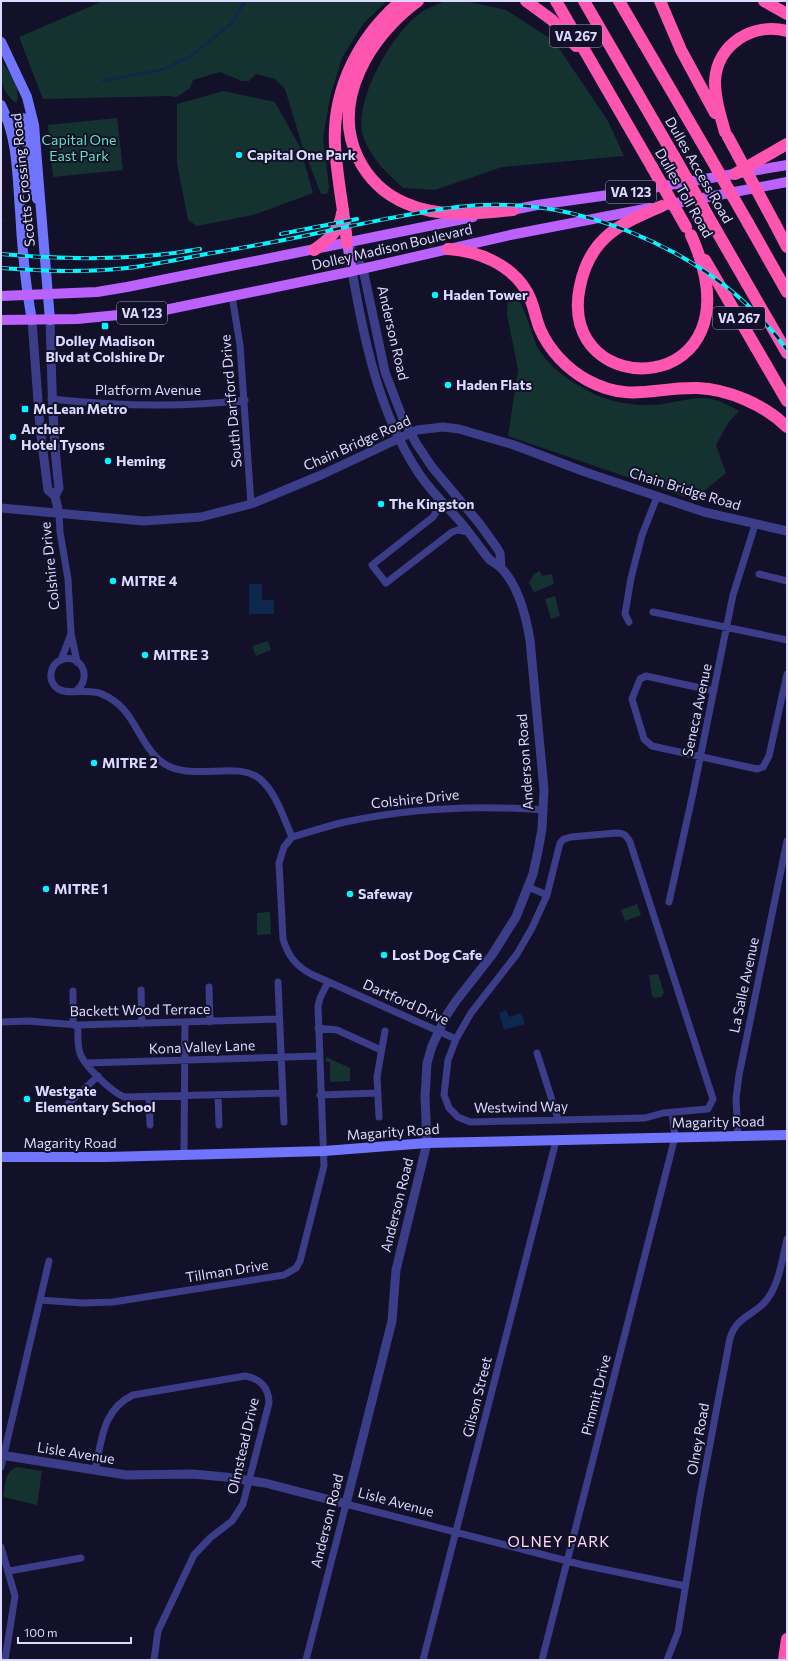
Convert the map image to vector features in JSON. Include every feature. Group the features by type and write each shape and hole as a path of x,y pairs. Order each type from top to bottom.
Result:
{"highway":[{"path":"347,243 335,145 336,114 352,62 360,48 376,25 401,1"},
{"path":"418,1 399,16 382,34 368,54 357,78 350,103 349,122 352,140 359,159 366,172 384,191 401,201 418,208 455,214 513,210"},
{"path":"526,1 558,26 597,71"},
{"name":"Dulles Toll Road","path":"556,1 787,400"},
{"name":"Dulles Access Road","path":"584,1 787,353"},
{"name":"Dulles Access Road","path":"619,1 787,292"},
{"path":"654,1 787,247"},
{"path":"660,1 681,50"},
{"path":"764,1 787,14"},
{"path":"727,134 717,102 715,80 720,62 725,52 739,38 748,33 767,28 787,31"},
{"path":"735,174 787,144"},
{"path":"314,250 327,240 337,229 340,222 342,204"},
{"path":"662,206 625,222 613,230 594,250 582,277 578,302 583,329 588,341 597,352 606,359 622,366 647,370 672,362 684,355 693,345 706,319 708,300 705,276 689,231"},
{"path":"448,249 470,251 481,255 511,273 527,292 540,328 548,344 571,369 586,380 618,392 636,394 683,389 712,390 742,399 758,406 787,427"},
{"path":"784,1660 787,1639"}],"main road":[{"name":"Scotts Crossing Road","path":"1,42 27,97 28,118 41,207 50,320"},
{"name":"Scotts Crossing Road","path":"1,105 16,155 24,271 32,320"},
{"name":"Dolley Madison Boulevard","path":"1,296 97,292 513,210 623,194 787,165"},
{"name":"Dolley Madison Boulevard","path":"1,320 50,320 153,311 363,269 598,217 787,182"},
{"path":"347,243 352,271"},
{"name":"Magarity Road","path":"1,1157 184,1155 324,1151 427,1143 787,1135"}],"street":[{"path":"4,119 28,118"},
{"name":"Anderson Road","path":"347,243 363,269 385,372 410,433 432,466 490,537 500,553 501,568"},
{"name":"Anderson Road","path":"306,1660 392,1321 396,1270 427,1143 425,1080 427,1062 438,1031 456,1001 492,955 516,918 528,887 538,851 544,790 528,626 519,598 501,568 490,560 417,471 399,438 385,405 374,373 352,271"},
{"name":"South Dartford Drive","path":"232,296 240,345 251,504"},
{"name":"Colshire Drive","path":"32,320 42,444 48,490 55,496 59,514 60,532 68,579 71,634 77,662 81,666 85,676 94,690"},
{"name":"Colshire Drive","path":"50,320 52,428 59,488 55,496"},
{"name":"Platform Avenue","path":"51,399 95,404 151,406 244,400"},
{"name":"Chain Bridge Road","path":"1,508 117,519 167,520 201,517 251,504 321,475 410,433 434,427 459,428 657,497 712,514 755,525 787,531"},
{"path":"629,622 625,614 631,578 642,535 657,497"},
{"path":"440,499 440,506 436,514 372,565 386,583 452,532 458,530 468,532"},
{"name":"Seneca Avenue","path":"669,902 701,756 736,584 755,525"},
{"path":"759,574 787,581"},
{"path":"652,612 787,640"},
{"name":"Colshire Drive","path":"71,634 61,660 52,670 52,681 57,689 67,692 94,690 113,699 122,706 132,718 155,757 168,766 188,772 248,773 260,779 273,796 292,837 344,822 413,811 480,807 543,810"},
{"path":"61,660 67,659 77,662"},
{"path":"714,691 646,676 640,679 633,692 632,699 644,739 647,744 757,769 763,767 770,756 787,674"},
{"path":"76,691 82,684 85,676"},
{"name":"Westwind Way","path":"616,833 622,833 627,836 713,1099 708,1109 662,1113 645,1118 470,1122 458,1117 449,1108 444,1095 448,1060 456,1039 471,1013 517,954 532,928 546,895 558,848 564,839 616,833"},
{"path":"292,837 284,847 280,863 283,939 286,948 296,964 304,970 328,982"},
{"name":"La Salle Avenue","path":"738,1136 736,1099 739,1076 787,841"},
{"path":"528,887 546,895"},
{"path":"278,982 280,1057 284,1122"},
{"name":"Dartford Drive","path":"328,982 345,988 456,1039"},
{"name":"Tillman Drive","path":"40,1300 83,1303 113,1302 284,1275 291,1272 300,1262 324,1166 320,1095 318,1006 320,998 328,982"},
{"path":"209,987 210,1022"},
{"path":"141,990 142,1024"},
{"path":"73,991 79,1052 86,1063 98,1076 119,1095 124,1097 149,1097 283,1093"},
{"name":"Backett Wood Terrace","path":"1,1022 28,1021 76,1025 185,1023 279,1019"},
{"path":"184,1155 185,1023"},
{"path":"318,1028 337,1030 381,1050"},
{"path":"379,1116 377,1077 385,1031"},
{"path":"537,1053 558,1120"},
{"name":"Kona Valley Lane","path":"86,1063 319,1056"},
{"path":"68,1104 98,1076"},
{"path":"320,1095 378,1093"},
{"path":"218,1095 219,1125"},
{"path":"149,1097 150,1125"},
{"path":"672,1112 675,1137"},
{"name":"Pimmit Drive","path":"542,1660 675,1137"},
{"name":"Gilson Street","path":"423,1660 556,1141"},
{"name":"Olney Road","path":"667,1660 678,1632 730,1338 737,1323 763,1304 770,1296 778,1275 787,1239"},
{"path":"1,1467 2,1455 49,1260"},
{"name":"Olmstead Drive","path":"95,1470 107,1421 117,1405 133,1395 245,1376 258,1380 263,1384 269,1396 269,1403 243,1504 238,1513 225,1528 206,1542 194,1555 158,1631 154,1660"},
{"name":"Lisle Avenue","path":"2,1455 132,1475 193,1474 250,1480 567,1560 634,1576 685,1586"},
{"path":"1,1547 15,1596 5,1660"},
{"path":"9,1572 81,1558"}],"green space":[{"path":"103,1 387,1 363,24 342,58 330,97 323,138 329,187 327,194 321,194 302,145 285,89 275,79 256,74 249,81 242,81 220,72 193,80 190,88 177,97 43,99 19,37"},
{"path":"445,1 465,1 506,10 554,41 608,121 624,156 502,167 435,190 403,188 380,165 366,144 361,122 364,106 369,88 386,53 407,25 421,13"},
{"path":"1,60 16,84 18,95 17,102 14,102 2,84"},
{"name":"Capital One Park","path":"224,91 275,102 300,147 313,193 253,215 197,226 188,220 177,163 177,104"},
{"name":"Capital One East Park","path":"117,118 123,170 53,177 48,125"},
{"path":"508,292 519,301 539,350 544,357 555,369 590,392 613,401 638,405 654,405 704,398 722,402 739,411 728,423 716,445 726,473 704,491 685,497 508,436 518,370 507,314"},
{"path":"540,571 542,576 552,574 554,584 534,592 529,583 534,574"},
{"path":"555,596 560,616 551,619 545,599"},
{"path":"268,641 271,650 256,656 252,646"},
{"path":"637,904 641,915 625,921 621,910"},
{"path":"270,912 271,934 257,935 257,913"},
{"path":"658,974 664,993 661,997 655,998 652,996 649,975"},
{"path":"326,1057 350,1068 350,1081 330,1082 330,1062 326,1062"},
{"path":"17,1467 42,1471 37,1505 3,1497 8,1475"}],"water":[{"path":"249,584 262,584 262,600 274,600 274,614 249,614"},
{"path":"506,1010 509,1017 521,1013 525,1024 504,1030 499,1013"}],"waterway":[{"path":"103,81 164,69 191,56 232,23 245,1"}],"railway":[{"path":"1,268 64,271 96,271 127,268 260,245 429,211 468,206 529,206 572,213 594,219 635,234 673,252 721,283 750,307 776,335 787,350"},
{"path":"281,234 357,219"},
{"path":"1,254 101,258 150,256 200,249"}],"place":[{"name":"Capital One Park","path":"239,155"},
{"name":"Haden Tower","path":"435,295"},
{"name":"Dolley Madison Blvd at Colshire Dr","path":"105,326"},
{"name":"Haden Flats","path":"448,385"},
{"name":"McLean Metro","path":"25,409"},
{"name":"Archer Hotel Tysons","path":"13,437"},
{"name":"Heming","path":"108,461"},
{"name":"The Kingston","path":"381,504"},
{"name":"MITRE 4","path":"113,581"},
{"name":"MITRE 3","path":"145,655"},
{"name":"MITRE 2","path":"94,763"},
{"name":"MITRE 1","path":"46,889"},
{"name":"Safeway","path":"350,894"},
{"name":"Lost Dog Cafe","path":"384,955"},
{"name":"Westgate Elementary School","path":"27,1099"}],"district":[{"name":"OLNEY PARK","path":"559,1542"}]}
